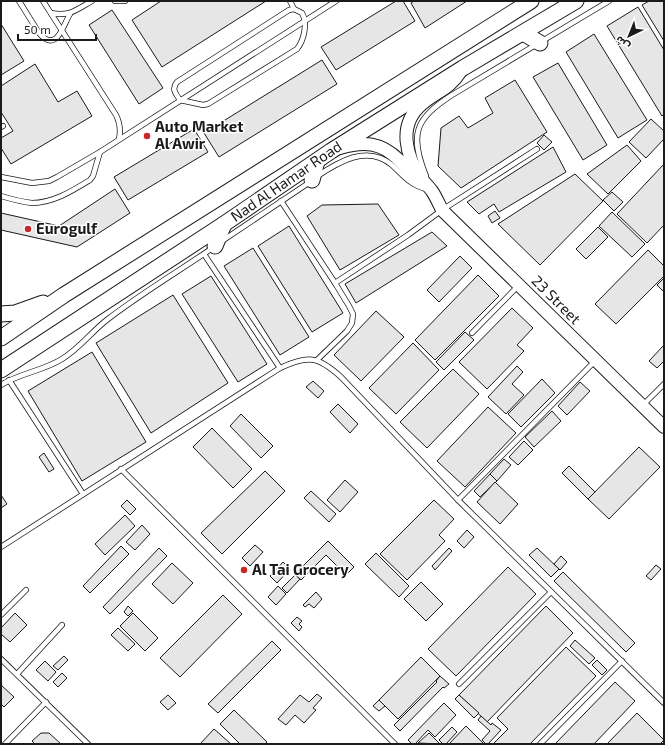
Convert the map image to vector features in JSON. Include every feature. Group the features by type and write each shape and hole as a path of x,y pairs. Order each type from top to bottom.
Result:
{"main road":[{"name":"Nad Al Hamar Road","path":"1,338 64,295 531,1"},
{"name":"Nad Al Hamar Road","path":"5,375 331,151 463,68 576,1"},
{"path":"524,33 540,43"},
{"path":"312,180 317,161"},
{"path":"209,250 224,224"},
{"path":"1,345 106,279 124,263 131,253"},
{"path":"1,314 15,313 64,295"}],"street":[{"name":"23 Street","path":"463,68 453,83 420,106 409,123 406,133 406,144 408,154 415,167 432,190 442,210 664,427"},
{"name":"23 Street","path":"331,151 359,144 370,144 381,147 391,153 414,178 432,190"}],"lane":[{"path":"19,1 43,37 48,40 54,40 62,31 70,14 92,1"},
{"path":"43,1 120,122 121,130 119,139"},
{"path":"115,1 125,1"},
{"path":"290,1 294,9 302,13 305,21 301,45 208,104 203,105 180,100 174,92 174,86 177,82 289,10 294,9"},
{"path":"1,177 32,183 45,182 57,177 100,152 336,1"},
{"path":"432,190 417,150 418,133 423,120 429,112 452,95 609,1"},
{"path":"51,13 70,14"},
{"path":"335,283 408,235 442,210 538,149"},
{"path":"1,196 31,203 41,202 61,196 90,180 93,176 100,152"},
{"path":"5,375 17,376 45,368 62,359 106,320 312,180 336,164 347,159 368,155 385,161 406,179 423,188 432,190"},
{"path":"281,201 351,310 353,319 347,331 317,360"},
{"path":"209,250 280,368"},
{"path":"472,334 519,285"},
{"path":"1,547 280,368 295,361 307,359 317,360 328,366 341,377 458,500 664,703"},
{"path":"458,500 595,361"},
{"path":"1,385 5,375"},
{"path":"5,375 83,494"},
{"path":"642,406 664,384"},
{"path":"121,469 395,744"},
{"path":"1,615 26,590"},
{"path":"459,684 551,592"},
{"path":"17,674 62,625"},
{"path":"1,659 88,744"},
{"path":"540,744 622,661"},
{"path":"5,744 46,702"}],"building":[{"path":"161,1 266,1 162,67 132,20"},
{"path":"396,1 403,1 415,21 336,70 321,47"},
{"path":"414,1 467,1 425,28 411,3"},
{"path":"649,1 664,1 664,41 642,5"},
{"path":"638,7 664,50 664,114 662,116 607,26"},
{"path":"112,10 163,88 139,104 89,25"},
{"path":"1,24 24,61 1,75"},
{"path":"594,34 647,120 618,138 566,52"},
{"path":"322,60 337,84 219,157 204,133"},
{"path":"558,63 607,145 583,160 533,77"},
{"path":"35,64 58,102 77,91 92,116 11,164 1,148 1,138 13,131 1,112 1,86"},
{"path":"515,80 547,132 461,188 438,166 441,128 459,116 468,128 493,113 485,98"},
{"path":"651,119 664,131 664,139 646,158 629,142"},
{"path":"194,129 208,152 128,200 114,177"},
{"path":"544,135 552,142 544,150 537,143"},
{"path":"627,145 641,161 608,194 587,174"},
{"path":"553,147 566,172 499,212 494,204 479,214 467,202"},
{"path":"664,164 664,225 647,243 617,214"},
{"path":"575,174 603,201 540,265 498,224"},
{"path":"115,189 130,213 77,247 1,230 1,213 59,226"},
{"path":"612,192 623,202 614,211 603,200"},
{"path":"378,204 399,235 340,270 307,216 322,205"},
{"path":"495,211 500,218 492,223 488,216"},
{"path":"612,212 645,244 632,257 599,226"},
{"path":"289,226 343,313 312,332 258,246"},
{"path":"598,227 608,237 586,259 576,249"},
{"path":"432,232 447,246 356,303 345,284"},
{"path":"253,248 309,337 280,355 224,266"},
{"path":"648,250 664,266 664,276 616,324 595,304"},
{"path":"460,256 472,268 439,302 427,290"},
{"path":"478,275 499,296 435,360 415,340"},
{"path":"211,276 267,364 238,382 182,294"},
{"path":"664,278 664,290 663,291 657,285"},
{"path":"173,295 228,383 151,433 96,343"},
{"path":"512,308 533,328 517,345 524,351 487,389 459,362"},
{"path":"376,311 404,337 361,381 334,355"},
{"path":"465,332 474,340 444,370 436,362"},
{"path":"413,343 439,370 396,414 369,388"},
{"path":"664,345 664,361 657,368 649,361"},
{"path":"92,352 146,442 82,481 28,391"},
{"path":"517,366 523,372 512,384 524,395 506,414 488,397"},
{"path":"453,369 479,394 427,448 400,422"},
{"path":"542,379 555,393 521,427 508,414"},
{"path":"313,381 324,391 318,398 306,387"},
{"path":"580,382 590,391 567,415 558,406"},
{"path":"338,404 358,424 350,433 330,412"},
{"path":"488,407 516,433 465,487 437,461"},
{"path":"552,411 561,421 534,447 525,437"},
{"path":"241,414 273,446 261,458 230,426"},
{"path":"212,428 252,469 233,488 193,447"},
{"path":"524,441 533,450 518,465 509,457"},
{"path":"639,447 660,467 609,519 588,499"},
{"path":"44,453 54,469 49,472 39,457"},
{"path":"504,459 511,465 497,481 490,474"},
{"path":"569,466 595,492 588,499 562,473"},
{"path":"265,471 285,491 222,554 201,533"},
{"path":"490,474 497,481 480,497 474,491"},
{"path":"345,480 358,492 340,512 327,500"},
{"path":"495,482 518,504 500,524 477,502"},
{"path":"311,491 336,514 329,522 304,498"},
{"path":"1,495 7,504 1,508"},
{"path":"127,500 136,509 130,515 121,506"},
{"path":"434,500 454,519 439,535 445,541 407,580 380,554"},
{"path":"125,515 135,526 105,555 95,544"},
{"path":"142,525 150,534 135,550 126,542"},
{"path":"467,530 474,537 464,548 457,541"},
{"path":"328,541 354,567 346,575 326,555 301,580 295,574"},
{"path":"255,545 263,552 250,566 242,558"},
{"path":"121,546 129,554 90,593 83,586"},
{"path":"159,548 167,556 110,614 103,607"},
{"path":"449,548 452,551 435,570 432,566"},
{"path":"537,548 559,569 551,577 529,555"},
{"path":"376,553 409,586 399,597 365,564"},
{"path":"561,556 567,562 560,570 554,564"},
{"path":"283,562 290,569 277,583 270,576"},
{"path":"172,563 193,583 173,604 152,584"},
{"path":"656,565 661,569 651,580 646,576"},
{"path":"508,567 536,594 456,676 428,649"},
{"path":"563,572 635,643 626,652 554,581"},
{"path":"295,575 300,579 287,593 282,588"},
{"path":"421,582 443,604 426,621 404,599"},
{"path":"278,586 286,594 276,605 268,597"},
{"path":"316,592 322,599 314,608 309,604 305,607 303,605"},
{"path":"223,595 242,614 180,677 160,658"},
{"path":"128,606 133,611 128,616 124,612"},
{"path":"546,606 573,633 487,722 459,695"},
{"path":"15,613 27,625 10,642 1,634 1,628"},
{"path":"133,613 158,638 145,651 120,626"},
{"path":"297,617 302,621 299,624 302,627 299,631 291,623"},
{"path":"118,628 135,644 128,651 111,635"},
{"path":"575,640 595,658 589,664 570,646"},
{"path":"272,641 281,650 218,713 208,704"},
{"path":"566,647 596,676 530,744 493,744 508,729 497,718"},
{"path":"64,656 68,660 58,670 53,666"},
{"path":"421,657 440,676 398,719 379,700"},
{"path":"597,660 607,670 602,675 592,665"},
{"path":"45,661 56,672 48,681 36,670"},
{"path":"62,673 67,678 58,687 53,682"},
{"path":"440,676 449,684 444,688 443,687 400,731 394,725 437,682 436,681"},
{"path":"615,682 635,701 594,744 555,744"},
{"path":"1,685 14,697 4,707 1,704"},
{"path":"317,694 322,698 313,708 316,710 304,723 295,715 286,725 278,719 300,695 309,702"},
{"path":"168,695 176,703 168,710 160,702"},
{"path":"459,695 479,713 474,718 455,699"},
{"path":"379,700 385,706 379,711 373,706"},
{"path":"444,703 456,715 435,737 428,730 415,744 412,744 408,740"},
{"path":"234,710 267,742 265,744 240,744 220,724"},
{"path":"637,713 664,740 660,744 607,744"},
{"path":"481,716 491,725 492,723 501,730 488,744 482,740 490,731 478,720"},
{"path":"466,726 484,744 449,744"},
{"path":"452,727 457,732 446,744 443,744 439,740"},
{"path":"214,729 231,744 200,744"},
{"path":"41,733 49,733 61,744 35,744 32,741"},
{"path":"429,733 440,744 418,743"}],"place":[{"name":"Auto Market Al Awir","path":"147,136"},
{"name":"Eurogulf","path":"28,229"},
{"name":"Al Tai Grocery","path":"244,570"}]}
